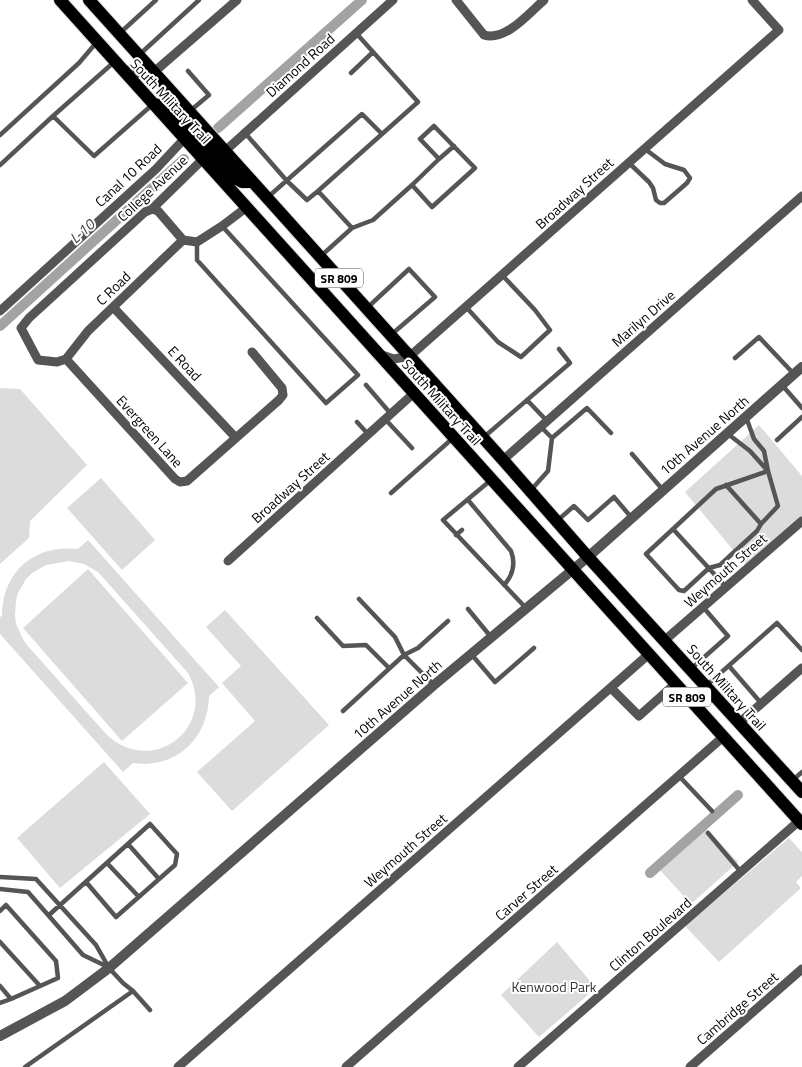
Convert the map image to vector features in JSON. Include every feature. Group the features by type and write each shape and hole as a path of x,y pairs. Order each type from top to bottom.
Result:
{"main road":[{"name":"South Military Trail","path":"60,0 801,822"},
{"name":"South Military Trail","path":"89,0 483,437 588,557 802,792"},
{"path":"153,104 172,110 233,177 242,182 253,182"}],"street":[{"path":"117,65 136,73 154,72 237,0"},
{"name":"Diamond Road","path":"225,151 393,0"},
{"path":"456,0 484,35 496,36 506,33 544,0"},
{"name":"Broadway Street","path":"410,356 779,30 752,0"},
{"name":"Canal 10 Road","path":"0,310 156,169 185,138"},
{"name":"College Avenue","path":"66,359 57,362 38,360 21,328 204,159"},
{"name":"Marilyn Drive","path":"503,460 802,196"},
{"path":"152,209 158,211 183,240 198,242 247,207"},
{"name":"C Road","path":"66,359 88,331 183,240"},
{"name":"E Road","path":"113,307 236,438"},
{"name":"Evergreen Lane","path":"66,359 174,479 180,482 187,481 279,400 282,395 282,388 252,352"},
{"path":"379,354 394,359 410,356"},
{"name":"10th Avenue North","path":"0,1036 65,1001 109,968 434,684 588,557 798,371"},
{"name":"Broadway Street","path":"228,561 414,393"},
{"name":"Weymouth Street","path":"665,640 802,521"},
{"name":"Weymouth Street","path":"178,1067 649,654"},
{"path":"740,723 802,668"},
{"path":"611,688 639,716 676,683"},
{"name":"Carver Street","path":"346,1067 724,737"},
{"name":"Clinton Boulevard","path":"518,1067 801,822"},
{"name":"Cambridge Street","path":"690,1067 802,969"}],"lane":[{"path":"119,34 156,0"},
{"path":"139,55 198,0"},
{"path":"245,133 287,181 307,200 418,102 356,34"},
{"path":"0,135 79,63 97,42"},
{"path":"351,73 373,52"},
{"path":"0,165 53,116 117,65"},
{"path":"188,71 208,95 189,112"},
{"path":"53,116 94,156 153,104"},
{"path":"267,198 362,114 382,134"},
{"path":"412,185 432,207 475,168 434,126 420,139 439,160"},
{"path":"320,256 352,228 374,220 454,146"},
{"path":"628,163 649,182 653,188 656,200 660,203 664,203 687,183 690,178 684,170 664,164 645,149"},
{"path":"318,191 352,228"},
{"path":"198,242 197,260 326,403 358,375 222,226"},
{"path":"367,308 409,269 435,296 391,335"},
{"path":"466,307 498,342 521,357 550,330 535,310 502,275"},
{"path":"736,358 759,337 798,371"},
{"path":"483,437 570,363 559,349"},
{"path":"366,385 412,448"},
{"path":"782,385 802,408"},
{"path":"527,400 544,423 552,438 548,471 530,491"},
{"path":"552,438 587,408 611,433"},
{"path":"746,417 754,439 764,451 778,506 756,531 720,565 709,568 684,591 679,590 646,554 716,489 768,471"},
{"path":"777,440 802,417"},
{"path":"357,422 368,434"},
{"path":"726,434 750,451 768,471"},
{"path":"391,493 454,437"},
{"path":"632,454 662,490"},
{"path":"492,479 443,520 526,608"},
{"path":"726,485 761,524"},
{"path":"557,521 574,506 588,520 614,498 632,518"},
{"path":"468,500 514,559 511,576 504,585"},
{"path":"475,519 480,515"},
{"path":"673,529 726,587"},
{"path":"456,535 462,530"},
{"path":"680,546 684,541"},
{"path":"477,556 482,552"},
{"path":"692,559 697,555"},
{"path":"486,566 490,562"},
{"path":"657,567 662,562"},
{"path":"670,580 675,576"},
{"path":"359,599 395,637 404,654 434,684"},
{"path":"691,669 728,636 703,607"},
{"path":"468,609 491,637"},
{"path":"317,618 343,646 366,645 389,668"},
{"path":"342,711 404,654 418,648 448,621"},
{"path":"706,686 778,623 802,650"},
{"path":"471,654 495,682 534,648"},
{"path":"729,666 761,703"},
{"path":"792,781 802,772"},
{"path":"679,776 712,811"},
{"path":"49,915 150,824 177,854 175,865 116,917 86,882"},
{"path":"708,833 741,872"},
{"path":"128,844 159,879"},
{"path":"107,862 139,897"},
{"path":"0,877 36,879 96,945 109,968 150,1010"},
{"path":"0,889 28,892 83,955 109,968"},
{"path":"0,911 6,906 56,961 58,978 0,1003"},
{"path":"0,942 40,986"},
{"path":"0,986 11,998"},
{"path":"25,1067 133,991"}],"green space":[{"path":"0,388 20,389 87,465 30,521 29,538 0,564"},
{"path":"759,425 802,476 802,521 748,568 685,492"},
{"path":"101,478 155,540 122,570 67,508"},
{"path":"88,540 219,687 209,696 203,725 196,738 176,756 149,764 133,763 123,772 0,634 3,600 14,574 35,556 48,551 78,549","holes":["69,561 84,564 98,572 188,673 195,693 194,712 187,728 175,741 160,749 142,751 124,746 106,734 27,645 16,624 16,600 18,593 32,573 46,565"]},
{"path":"88,569 188,683 122,741 23,628"},
{"path":"225,610 329,725 232,811 197,772 255,721 222,683 241,666 206,627"},
{"path":"104,762 150,814 60,888 17,838"},
{"path":"704,826 738,862 691,904 658,868"},
{"path":"789,838 802,852 802,876 796,882 801,888 719,962 685,926"},
{"name":"Kenwood Park","path":"557,942 596,988 539,1037 501,995"}],"waterway":[{"name":"L-10","path":"218,128 362,0"},
{"name":"L-10","path":"0,326 184,159"},
{"path":"650,873 738,795"}]}
